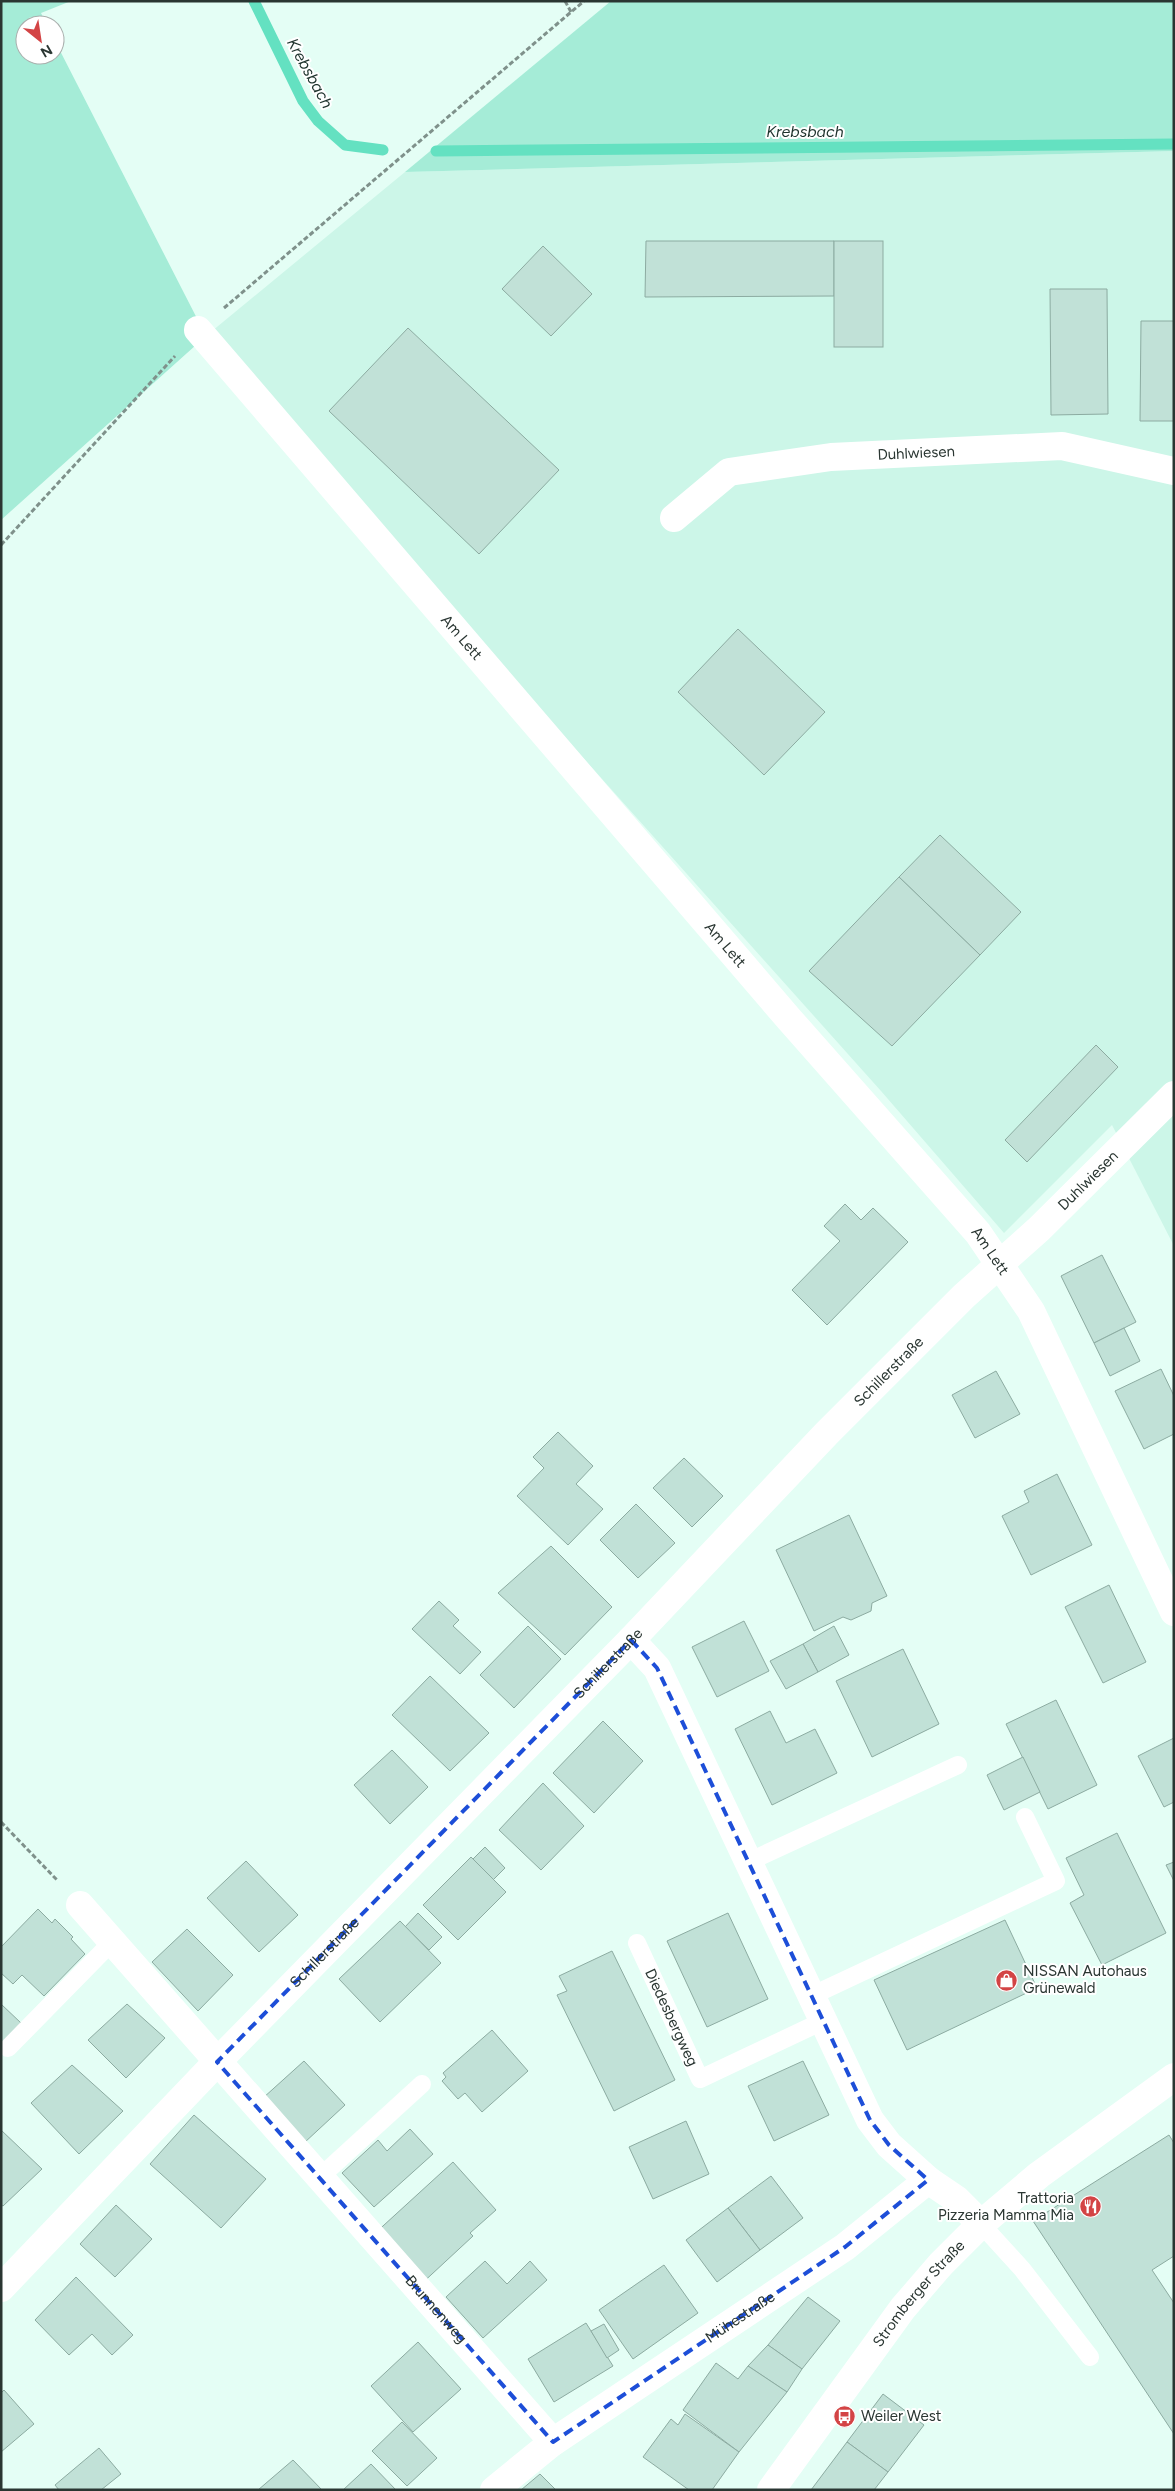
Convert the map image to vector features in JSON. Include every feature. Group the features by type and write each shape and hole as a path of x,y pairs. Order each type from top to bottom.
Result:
{"street":[{"name":"Am Lett","path":"198,330 789,1019 978,1233 1031,1311 1174,1612"},
{"name":"Duhlwiesen","path":"674,518 730,472 831,457 1062,446 1174,471"},
{"name":"Duhlwiesen","path":"1000,1265 1174,1095"},
{"name":"Schillerstraße","path":"1,2288 217,2062 631,1640 827,1433 964,1296 1000,1265"},
{"path":"631,1640 657,1668 870,2120 889,2145 928,2180 956,2199 981,2224"},
{"path":"80,1905 217,2062"},
{"name":"Brunnenweg","path":"217,2062 553,2442"},
{"name":"Stromberger Straße","path":"771,2490 903,2308 941,2264 981,2224 1046,2169 1174,2077"},
{"name":"Mühestraße","path":"494,2490 553,2442 845,2247 928,2180"}],"lane":[{"path":"748,1862 958,1765"},
{"path":"811,1996 1056,1881 1025,1817"},
{"path":"8,2048 112,1942"},
{"name":"Diedesbergweg","path":"637,1943 700,2079 823,2021"},
{"path":"319,2178 422,2084"},
{"path":"981,2224 1022,2269 1090,2357"}],"path":[{"path":"564,1 571,12"},
{"path":"1,545 198,330 584,1"},
{"path":"1,1822 80,1905"}],"highlighted area":[{"path":"631,1640 657,1668 870,2120 889,2145 928,2180 845,2247 553,2442 217,2062"}],"shaded area":[{"path":"1,1 71,1 41,13 42,15 15,15 15,65 65,65 65,61 206,336 1,520"},
{"path":"611,1 1174,1 1174,151 405,172"},
{"path":"1174,151 1174,1246 1112,1125 1004,1233 881,1091 206,336 405,172"}],"building":[{"path":"646,241 834,241 834,296 645,297"},
{"path":"834,241 883,241 883,347 834,347"},
{"path":"543,246 592,294 551,336 502,289"},
{"path":"1050,289 1107,289 1108,414 1051,415"},
{"path":"1141,321 1174,321 1174,421 1140,421"},
{"path":"408,328 559,470 479,554 329,411"},
{"path":"738,629 825,712 764,775 678,692"},
{"path":"940,835 1021,912 980,955 899,877"},
{"path":"899,877 980,955 892,1046 809,971"},
{"path":"1096,1045 1118,1067 1027,1162 1005,1140"},
{"path":"845,1204 861,1220 873,1208 908,1242 827,1325 792,1290 840,1241 824,1226"},
{"path":"1102,1255 1136,1322 1094,1343 1061,1276"},
{"path":"1124,1328 1140,1361 1110,1376 1094,1343"},
{"path":"1161,1369 1174,1396 1174,1434 1144,1449 1115,1391"},
{"path":"996,1371 1020,1414 975,1438 952,1395"},
{"path":"558,1432 593,1466 576,1484 603,1509 568,1545 517,1496 544,1468 533,1457"},
{"path":"684,1458 723,1496 692,1527 653,1488"},
{"path":"1057,1474 1092,1545 1031,1575 1002,1516 1029,1502 1024,1491"},
{"path":"636,1504 675,1543 638,1578 600,1540"},
{"path":"849,1515 887,1596 872,1603 871,1611 851,1620 843,1617 814,1631 776,1550"},
{"path":"551,1546 612,1607 565,1655 498,1593"},
{"path":"1109,1585 1146,1662 1103,1683 1065,1607"},
{"path":"439,1601 459,1620 453,1626 481,1652 460,1674 412,1629"},
{"path":"744,1621 769,1671 717,1697 692,1647"},
{"path":"528,1626 561,1659 514,1708 480,1675"},
{"path":"834,1626 849,1655 818,1672 803,1644"},
{"path":"803,1644 818,1672 786,1689 770,1661"},
{"path":"903,1649 939,1724 872,1757 836,1681"},
{"path":"430,1676 489,1733 450,1771 392,1715"},
{"path":"1056,1700 1097,1785 1048,1809 1006,1724"},
{"path":"770,1711 786,1743 815,1729 837,1773 772,1805 735,1729"},
{"path":"603,1721 643,1761 594,1813 553,1773"},
{"path":"1174,1738 1174,1802 1164,1807 1138,1756"},
{"path":"392,1750 428,1787 390,1824 354,1785"},
{"path":"1023,1757 1040,1792 1004,1810 987,1775"},
{"path":"543,1783 584,1826 541,1870 499,1830"},
{"path":"1117,1833 1166,1933 1102,1965 1070,1903 1084,1895 1066,1858"},
{"path":"485,1847 505,1868 493,1880 473,1859"},
{"path":"471,1857 506,1892 458,1940 423,1905"},
{"path":"246,1861 298,1915 259,1952 207,1898"},
{"path":"1174,1862 1174,1881 1166,1865"},
{"path":"38,1909 52,1923 55,1919 73,1937 71,1939 85,1954 44,1996 22,1975 13,1984 1,1973 1,1947"},
{"path":"418,1913 442,1937 429,1950 405,1927"},
{"path":"728,1913 768,1999 707,2027 667,1941"},
{"path":"1005,1920 1037,1988 907,2050 874,1980"},
{"path":"400,1921 441,1963 380,2022 339,1979"},
{"path":"187,1929 233,1975 198,2011 152,1962"},
{"path":"612,1951 675,2080 614,2111 557,1995 567,1991 559,1976"},
{"path":"1,2004 21,2023 1,2043"},
{"path":"127,2004 165,2038 126,2078 88,2040"},
{"path":"492,2030 528,2071 482,2112 465,2093 458,2099 442,2081 446,2077 443,2073"},
{"path":"304,2061 345,2105 304,2143 263,2098"},
{"path":"803,2061 829,2115 774,2141 748,2086"},
{"path":"72,2065 123,2111 79,2154 31,2103"},
{"path":"194,2115 266,2179 221,2228 150,2164"},
{"path":"686,2121 709,2174 653,2199 629,2147"},
{"path":"410,2129 433,2154 374,2207 342,2173 378,2140 387,2151"},
{"path":"1,2130 42,2169 3,2206 1,2205"},
{"path":"1169,2135 1174,2143 1174,2256 1152,2270 1174,2303 1174,2434 1033,2221"},
{"path":"453,2162 496,2210 470,2233 473,2236 418,2287 372,2236"},
{"path":"771,2176 803,2218 760,2250 728,2208"},
{"path":"116,2205 152,2239 115,2277 80,2244"},
{"path":"728,2208 760,2250 717,2282 686,2240"},
{"path":"485,2261 507,2284 530,2261 547,2280 483,2338 446,2297"},
{"path":"664,2265 698,2313 633,2359 599,2310"},
{"path":"76,2277 133,2335 112,2355 92,2334 69,2355 35,2320"},
{"path":"808,2297 840,2321 802,2369 768,2345"},
{"path":"586,2323 613,2366 554,2402 528,2359"},
{"path":"604,2324 619,2350 607,2358 591,2331"},
{"path":"418,2342 461,2389 413,2432 371,2386"},
{"path":"768,2345 802,2369 787,2392 748,2366"},
{"path":"716,2363 738,2379 748,2366 787,2392 739,2452 683,2410"},
{"path":"4,2390 34,2424 1,2452 1,2393"},
{"path":"883,2394 924,2425 888,2472 847,2442"},
{"path":"685,2414 739,2452 712,2490 689,2490 643,2457 671,2419 678,2425"},
{"path":"402,2422 437,2458 407,2486 372,2451"},
{"path":"847,2442 888,2472 874,2490 811,2490"},
{"path":"99,2448 121,2474 101,2490 59,2490 55,2485"},
{"path":"293,2460 322,2490 258,2490"},
{"path":"371,2464 396,2490 343,2490"},
{"path":"540,2474 556,2490 521,2490"}],"waterway":[{"name":"Krebsbach","path":"254,1 303,101 318,121 345,145 383,150"},
{"name":"Krebsbach","path":"436,151 1174,144"}],"place":[{"name":"NISSAN Autohaus Grünewald","path":"1007,1980"},
{"name":"Trattoria Pizzeria Mamma Mia","path":"1090,2207"},
{"name":"Weiler West","path":"845,2416"}]}
